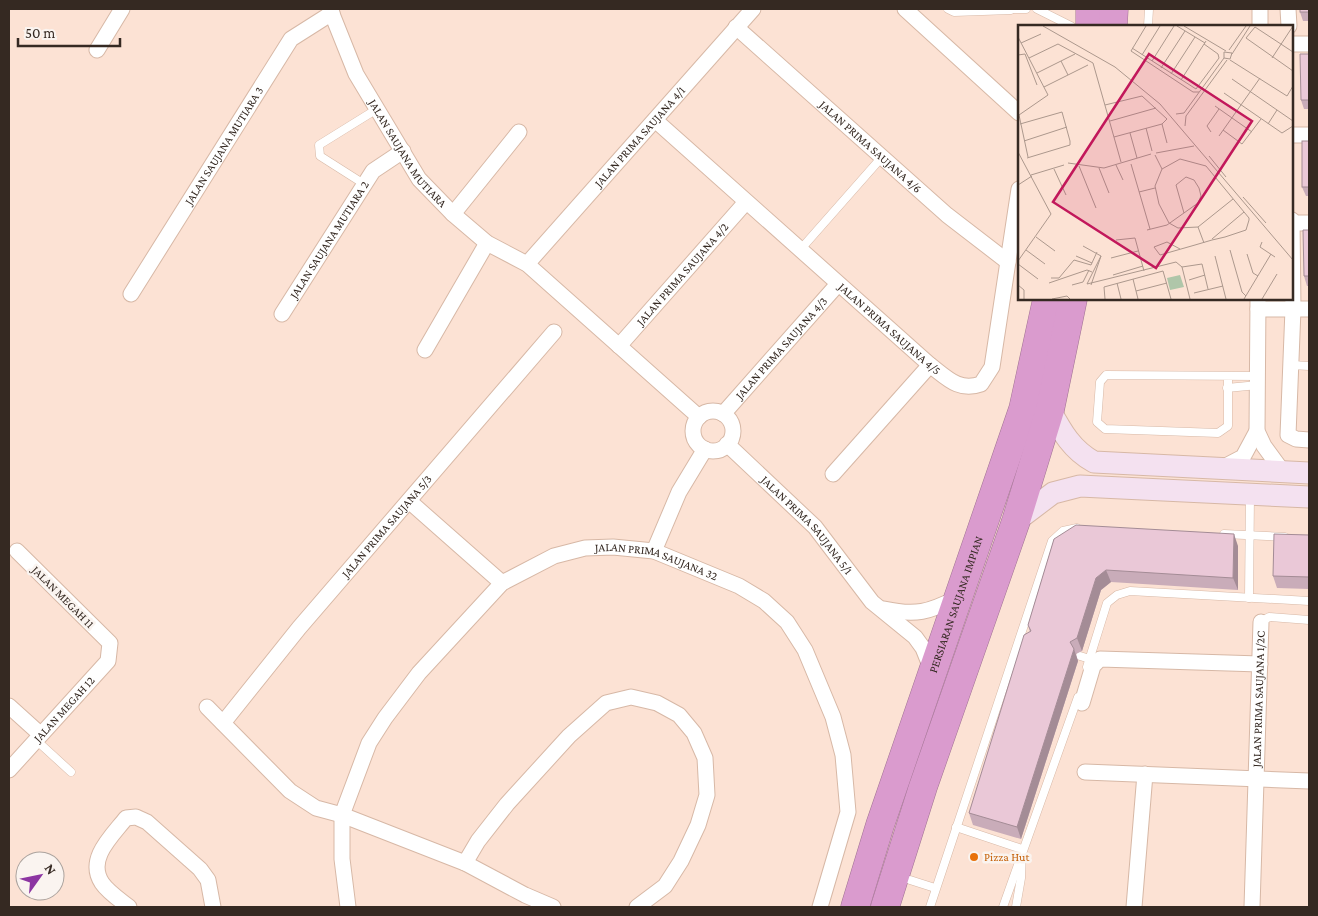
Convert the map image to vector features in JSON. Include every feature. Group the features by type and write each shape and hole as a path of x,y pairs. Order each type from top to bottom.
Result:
{"highway":[{"path":"1090,9 1090,25"},
{"path":"1113,25 1114,9"},
{"name":"PERSIARAN SAUJANA IMPIAN","path":"855,907 880,825 933,677 957,598 1023,409 1047,300"},
{"path":"885,907 923,787 1016,521 1050,410 1073,300"},
{"path":"900,907 910,880 926,819 923,787"}],"street":[{"path":"97,50 122,9"},
{"name":"JALAN PRIMA SAUJANA 4/1","path":"527,264 753,9"},
{"path":"905,9 1018,112"},
{"path":"1260,9 1260,25"},
{"path":"1288,9 1289,25"},
{"name":"JALAN SAUJANA MUTIARA","path":"331,11 356,74 419,179 453,214 487,243 527,264 699,417"},
{"name":"JALAN SAUJANA MUTIARA 3","path":"131,294 292,39 331,11"},
{"name":"JALAN PRIMA SAUJANA 4/6","path":"736,27 947,215 1008,262"},
{"path":"1293,44 1309,44"},
{"name":"JALAN PRIMA SAUJANA 4/5","path":"655,120 930,365 964,388 981,384 986,379 993,361 1018,196"},
{"path":"453,214 519,132"},
{"path":"1293,135 1309,135"},
{"name":"JALAN SAUJANA MUTIARA 2","path":"282,314 373,171 403,151"},
{"name":"JALAN PRIMA SAUJANA 4/2","path":"619,346 746,202"},
{"path":"1293,222 1309,223"},
{"path":"425,350 487,243"},
{"name":"JALAN PRIMA SAUJANA 4/3","path":"723,414 838,284"},
{"path":"1293,300 1288,435 1296,439 1309,440"},
{"path":"1283,472 1264,446 1257,431 1258,304 1293,309 1309,309"},
{"name":"JALAN PRIMA SAUJANA 5/3","path":"223,723 299,628 554,332"},
{"path":"833,474 930,365"},
{"path":"1050,410 1071,444 1081,455 1094,462 1309,473"},
{"path":"709,412 723,414 732,427 732,434 728,444 715,451 705,449 695,441 693,428 699,417 709,412"},
{"path":"1221,468 1242,458 1257,431"},
{"name":"JALAN PRIMA SAUJANA 5/1","path":"728,444 815,526 872,602 883,608 923,648 930,660 933,677"},
{"path":"654,551 679,492 705,449"},
{"path":"1016,521 1053,494 1080,486 1309,497"},
{"path":"409,501 502,583"},
{"name":"JALAN PRIMA SAUJANA 32","path":"342,815 369,743 386,718 419,673 502,583 554,556 585,548 654,551 739,586 764,601 787,622 805,650 821,683 834,717 842,755 848,812 820,907"},
{"name":"JALAN MEGAH 11","path":"17,551 110,643"},
{"path":"883,608 915,613 929,611 957,598"},
{"name":"JALAN PRIMA SAUJANA 1/2C","path":"1252,907 1261,622"},
{"name":"JALAN MEGAH 12","path":"9,770 108,661 110,643"},
{"path":"1082,703 1093,666 1100,659 1260,664"},
{"path":"465,863 478,841 507,804 569,736 606,703 631,697 658,703 679,716 694,733 705,758 707,795 698,825 681,861 665,886 637,907"},
{"path":"9,706 38,737"},
{"path":"206,707 290,791 316,808 342,815 465,863 525,895 553,907"},
{"path":"1085,772 1309,781"},
{"path":"1134,907 1145,774"},
{"path":"342,815 342,859 348,907"},
{"path":"128,907 102,884 97,870 98,857 126,818 136,817 147,822 200,869 208,880 213,907"}],"lane":[{"path":"948,9 954,12 1026,9"},
{"path":"1037,9 1070,25"},
{"path":"1148,25 1149,9"},
{"path":"364,184 320,156 319,145 377,109"},
{"path":"800,250 882,157"},
{"path":"1291,365 1309,366"},
{"path":"1228,377 1228,426 1218,433 1106,430 1097,422 1100,382 1106,375 1228,377 1258,381"},
{"path":"1227,388 1258,381"},
{"path":"1249,598 1250,494"},
{"path":"930,907 1052,541 1062,531 1086,528"},
{"path":"1212,534 1290,537"},
{"path":"1003,907 1022,849 1075,708 1108,603 1117,595 1130,591 1309,601"},
{"path":"1261,622 1269,617 1309,620"},
{"path":"1019,638 1030,642"},
{"path":"1080,656 1090,659"},
{"path":"38,737 71,772"},
{"path":"956,827 1022,849"},
{"path":"1016,907 1022,878 1022,849"},
{"path":"910,880 935,888"}],"building":[{"path":"1300,9 1309,9 1309,12 1300,12"},
{"path":"1300,54 1309,54 1309,100 1301,100"},
{"path":"1302,141 1309,141 1309,187 1302,187"},
{"path":"1303,230 1309,230 1309,276 1304,276"},
{"path":"1076,525 1234,534 1233,578 1106,570 1096,578 1077,638 1070,642 1074,649 1017,827 969,813 1024,635 1031,631 1028,625 1054,539"},
{"path":"1274,534 1309,535 1309,577 1273,576"}],"place":[{"name":"Pizza Hut","path":"974,857"}]}
